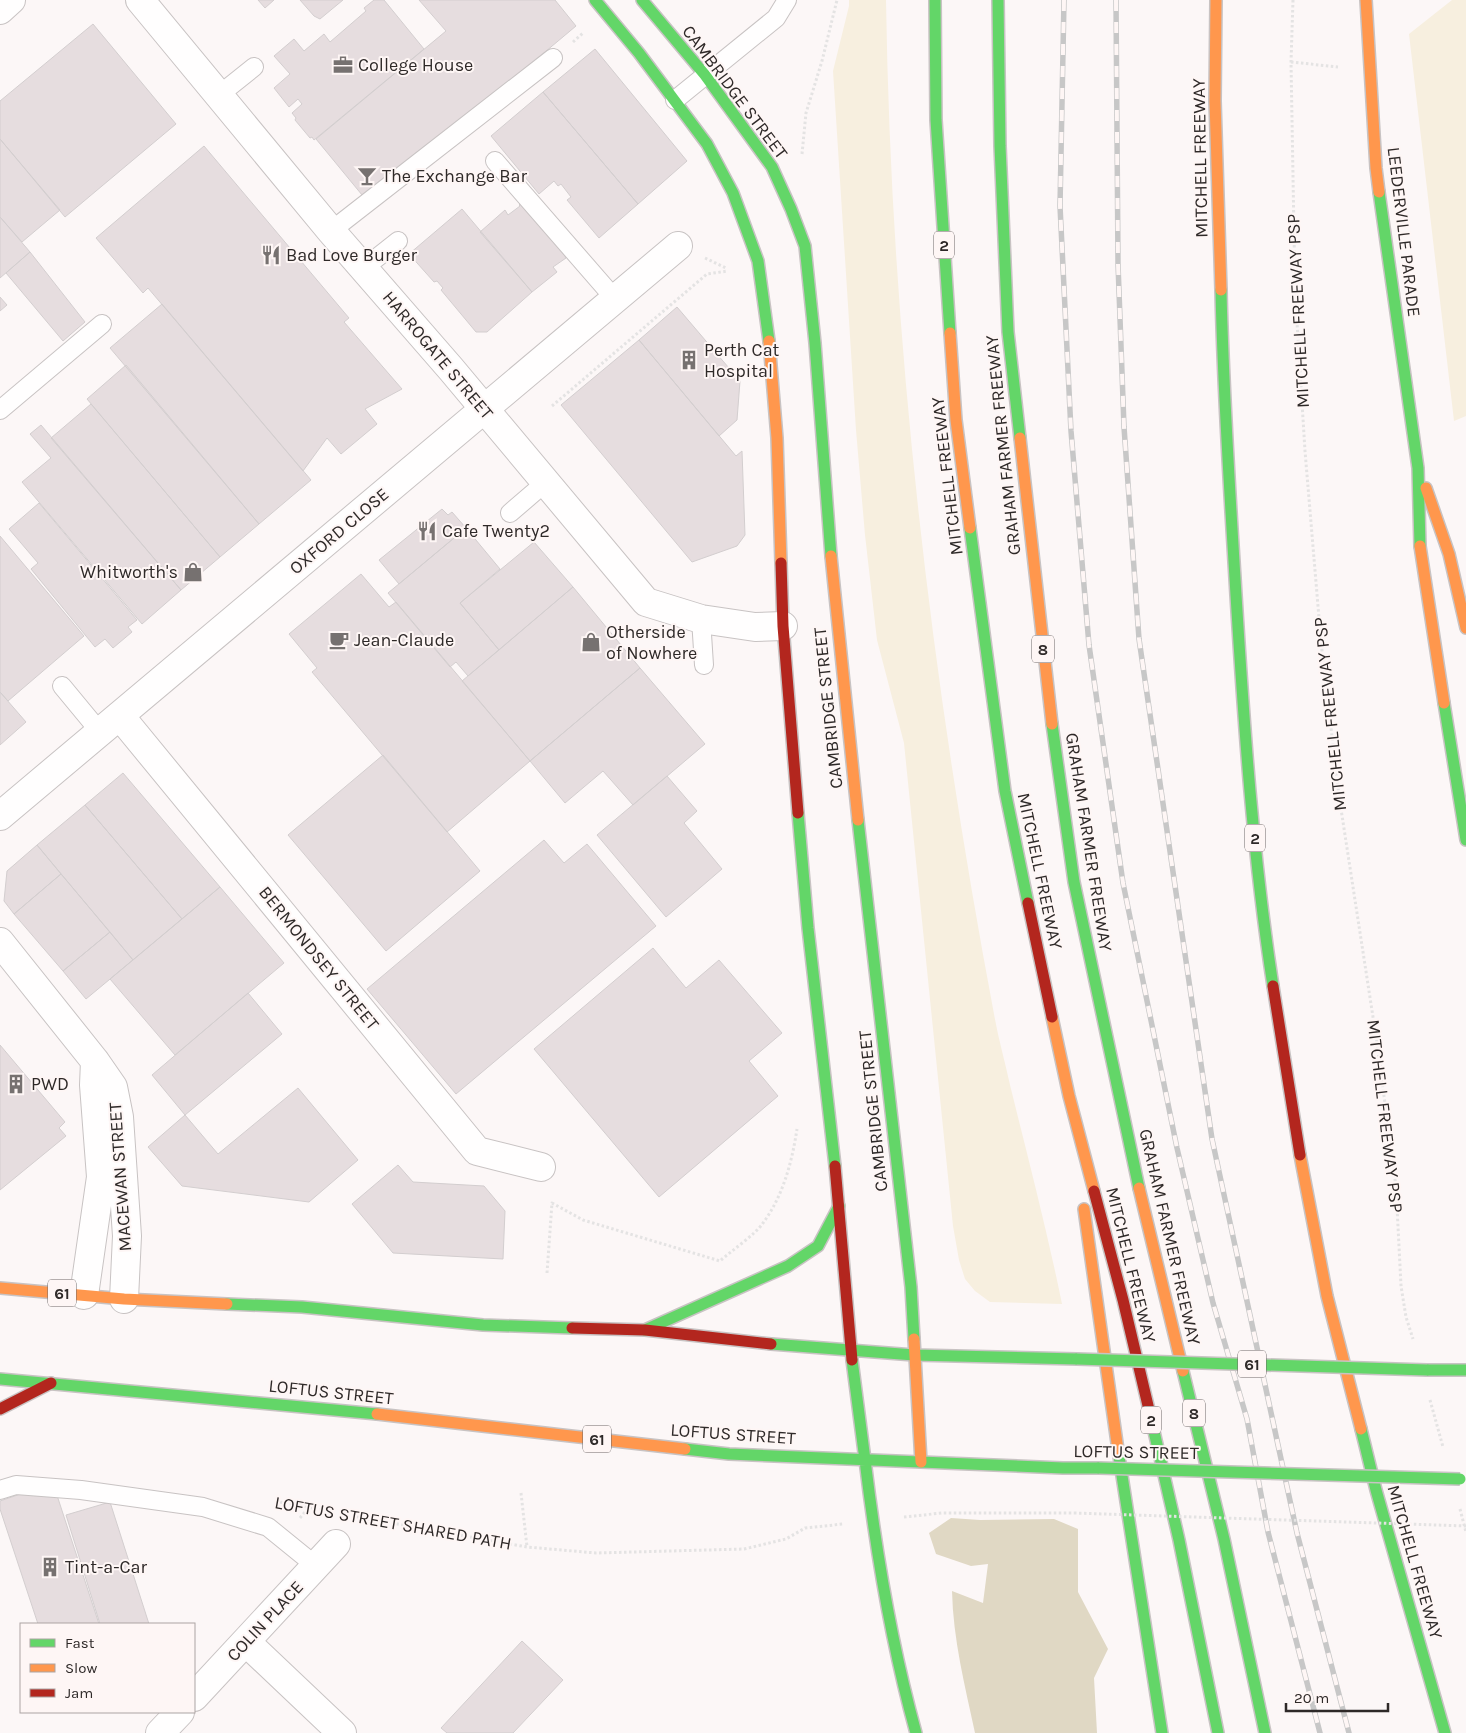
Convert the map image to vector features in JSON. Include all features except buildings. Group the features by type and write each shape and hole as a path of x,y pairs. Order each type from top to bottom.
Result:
{"main road":[{"name":"CAMBRIDGE STREET","path":"595,0 639,53 707,144 733,193 758,262 765,303 776,418 782,626 808,928 839,1206 851,1351 872,1521 904,1692 916,1733"},
{"name":"CAMBRIDGE STREET","path":"642,0 705,75 772,167 806,246 832,575 911,1287 921,1462"},
{"name":"MITCHELL FREEWAY","path":"935,0 936,120 956,420 1005,791 1069,1096 1126,1310 1178,1540 1218,1733"},
{"name":"GRAHAM FARMER FREEWAY","path":"998,0 1000,146 1008,332 1048,697 1074,882 1137,1179 1224,1539 1265,1733"},
{"name":"MITCHELL FREEWAY","path":"1216,0 1215,102 1224,385 1245,746 1266,948 1298,1144 1328,1296 1376,1490 1446,1733"},
{"name":"LEEDERVILLE PARADE","path":"1366,0 1376,168 1418,468 1420,556 1466,840"},
{"name":"LEEDERVILLE PARADE","path":"1418,468 1449,554 1466,628"},
{"path":"1069,1096 1130,1533 1162,1733"},
{"path":"645,1330 788,1266 818,1246 839,1206"},
{"name":"61","path":"0,1288 124,1299 302,1308 483,1325 645,1330 804,1348 914,1355 1466,1370"},
{"name":"LOFTUS STREET","path":"0,1379 329,1409 729,1454 1063,1468 1466,1479"},
{"path":"0,1409 51,1383"},
{"path":"1426,1661 1456,1733"}],"street":[{"path":"0,10 11,0"},
{"name":"HARROGATE STREET","path":"140,0 332,231 646,602 701,619 755,627 782,626"},
{"name":"OXFORD CLOSE","path":"0,816 678,246"},
{"name":"BERMONDSEY STREET","path":"110,724 477,1151 541,1167"},
{"name":"MACEWAN STREET","path":"0,942 95,1061 113,1087 120,1117 127,1236 124,1299"},
{"name":"MACEWAN STREET","path":"84,1295 101,1177 94,1084 95,1061"},
{"name":"COLIN PLACE","path":"195,1696 336,1544"},
{"path":"246,1642 342,1733"},
{"path":"160,1733 179,1713"}],"lane":[{"path":"675,100 776,18 787,0"},
{"path":"332,231 553,58"},
{"path":"220,95 254,67"},
{"path":"495,161 615,299"},
{"path":"364,268 398,241"},
{"path":"0,410 102,324"},
{"path":"510,513 546,482"},
{"path":"701,619 704,665"},
{"path":"62,686 110,724"},
{"path":"0,1490 16,1485 81,1490 203,1507 268,1527 316,1566"}],"path":[{"path":"804,162 801,152 806,112 822,61 837,0"},
{"name":"MITCHELL FREEWAY PSP","path":"1293,0 1291,62 1295,290 1305,451 1321,642 1338,796 1377,1043 1396,1187 1401,1286 1406,1317 1414,1345"},
{"path":"553,58 606,13"},
{"path":"1291,62 1370,70"},
{"path":"552,406 707,274 732,270"},
{"path":"547,1273 552,1203 583,1220 720,1261 763,1224 780,1193 793,1156 798,1122"},
{"path":"1428,1393 1436,1421"},
{"path":"521,1493 527,1547"},
{"name":"LOFTUS STREET SHARED PATH","path":"273,1501 337,1513"},
{"path":"300,1518 309,1507"},
{"name":"LOFTUS STREET SHARED PATH","path":"347,1514 527,1547 596,1554 744,1549 786,1539 805,1528 942,1513 1074,1513 1466,1526"}],"shaded area":[{"path":"849,0 886,0 889,127 896,255 918,509 933,636 971,888 996,1023 1062,1304 990,1302 975,1291 965,1279 959,1260 953,1226 904,743 877,640 856,430 833,71"},
{"path":"1452,0 1466,0 1466,416 1454,421 1409,34"},
{"path":"951,1518 980,1520 1054,1519 1078,1529 1078,1592 1108,1649 1094,1678 1097,1733 975,1733 957,1645 952,1591 983,1603 988,1564 971,1566 936,1554 929,1533"}],"railway":[{"path":"1064,0 1060,206 1071,431 1089,645 1123,883 1177,1148 1213,1303 1247,1419 1268,1532 1320,1733"},
{"path":"1116,0 1118,264 1124,427 1139,639 1212,1139 1297,1533 1349,1733"}],"traffic: fast":[{"path":"595,0 639,53 707,144 733,193 758,261 769,341"},
{"path":"642,0 705,75 772,167 805,246 815,343 831,556"},
{"path":"935,0 936,120 950,333"},
{"path":"998,0 1000,146 1008,332 1020,438"},
{"path":"1379,192 1418,468 1420,546"},
{"path":"1221,290 1227,443 1246,742 1260,889 1273,986"},
{"path":"970,528 1005,791 1028,903"},
{"path":"1444,703 1466,840"},
{"path":"1052,724 1074,882 1139,1188"},
{"path":"798,813 808,928 835,1166"},
{"path":"858,820 911,1287 914,1339"},
{"path":"645,1330 788,1266 818,1246 839,1206"},
{"path":"227,1304 302,1307 483,1325 572,1328"},
{"path":"771,1344 914,1355 1077,1359"},
{"path":"1077,1359 1427,1370"},
{"path":"852,1360 865,1460"},
{"path":"1427,1370 1466,1370"},
{"path":"1183,1371 1224,1539 1265,1733"},
{"path":"0,1379 377,1414"},
{"path":"1150,1414 1179,1540 1218,1733"},
{"path":"1361,1429 1376,1490 1445,1733"},
{"path":"685,1449 729,1454 1099,1468"},
{"path":"1118,1450 1162,1733"},
{"path":"865,1460 885,1597 916,1733"},
{"path":"1099,1468 1460,1479"}],"traffic: slow":[{"path":"1216,0 1215,101 1221,290"},
{"path":"1366,0 1379,192"},
{"path":"950,333 956,420 970,528"},
{"path":"769,341 777,438 781,563"},
{"path":"1020,438 1052,724"},
{"path":"1426,488 1449,554 1466,628"},
{"path":"1420,546 1444,703"},
{"path":"831,556 858,820"},
{"path":"1052,1017 1069,1096 1094,1191"},
{"path":"1300,1155 1327,1296 1361,1429"},
{"path":"1139,1188 1183,1371"},
{"path":"1084,1209 1118,1450"},
{"path":"0,1288 124,1299 227,1304"},
{"path":"914,1339 921,1462"},
{"path":"377,1414 685,1449"}],"traffic: jam":[{"path":"781,563 783,626 798,813"},
{"path":"1028,903 1052,1017"},
{"path":"1273,986 1300,1155"},
{"path":"835,1166 852,1360"},
{"path":"1094,1191 1123,1300 1150,1414"},
{"path":"572,1328 645,1330 771,1344"},
{"path":"0,1409 51,1383"}],"place":[{"name":"College House","path":"343,65"},
{"name":"The Exchange Bar","path":"367,176"},
{"name":"Bad Love Burger","path":"271,255"},
{"name":"Perth Cat Hospital","path":"689,360"},
{"name":"Cafe Twenty2","path":"427,531"},
{"name":"Whitworth's","path":"193,572"},
{"name":"Jean-Claude","path":"339,640"},
{"name":"Otherside of Nowhere","path":"591,642"},
{"name":"PWD","path":"16,1084"},
{"name":"Tint-a-Car","path":"50,1567"}]}
